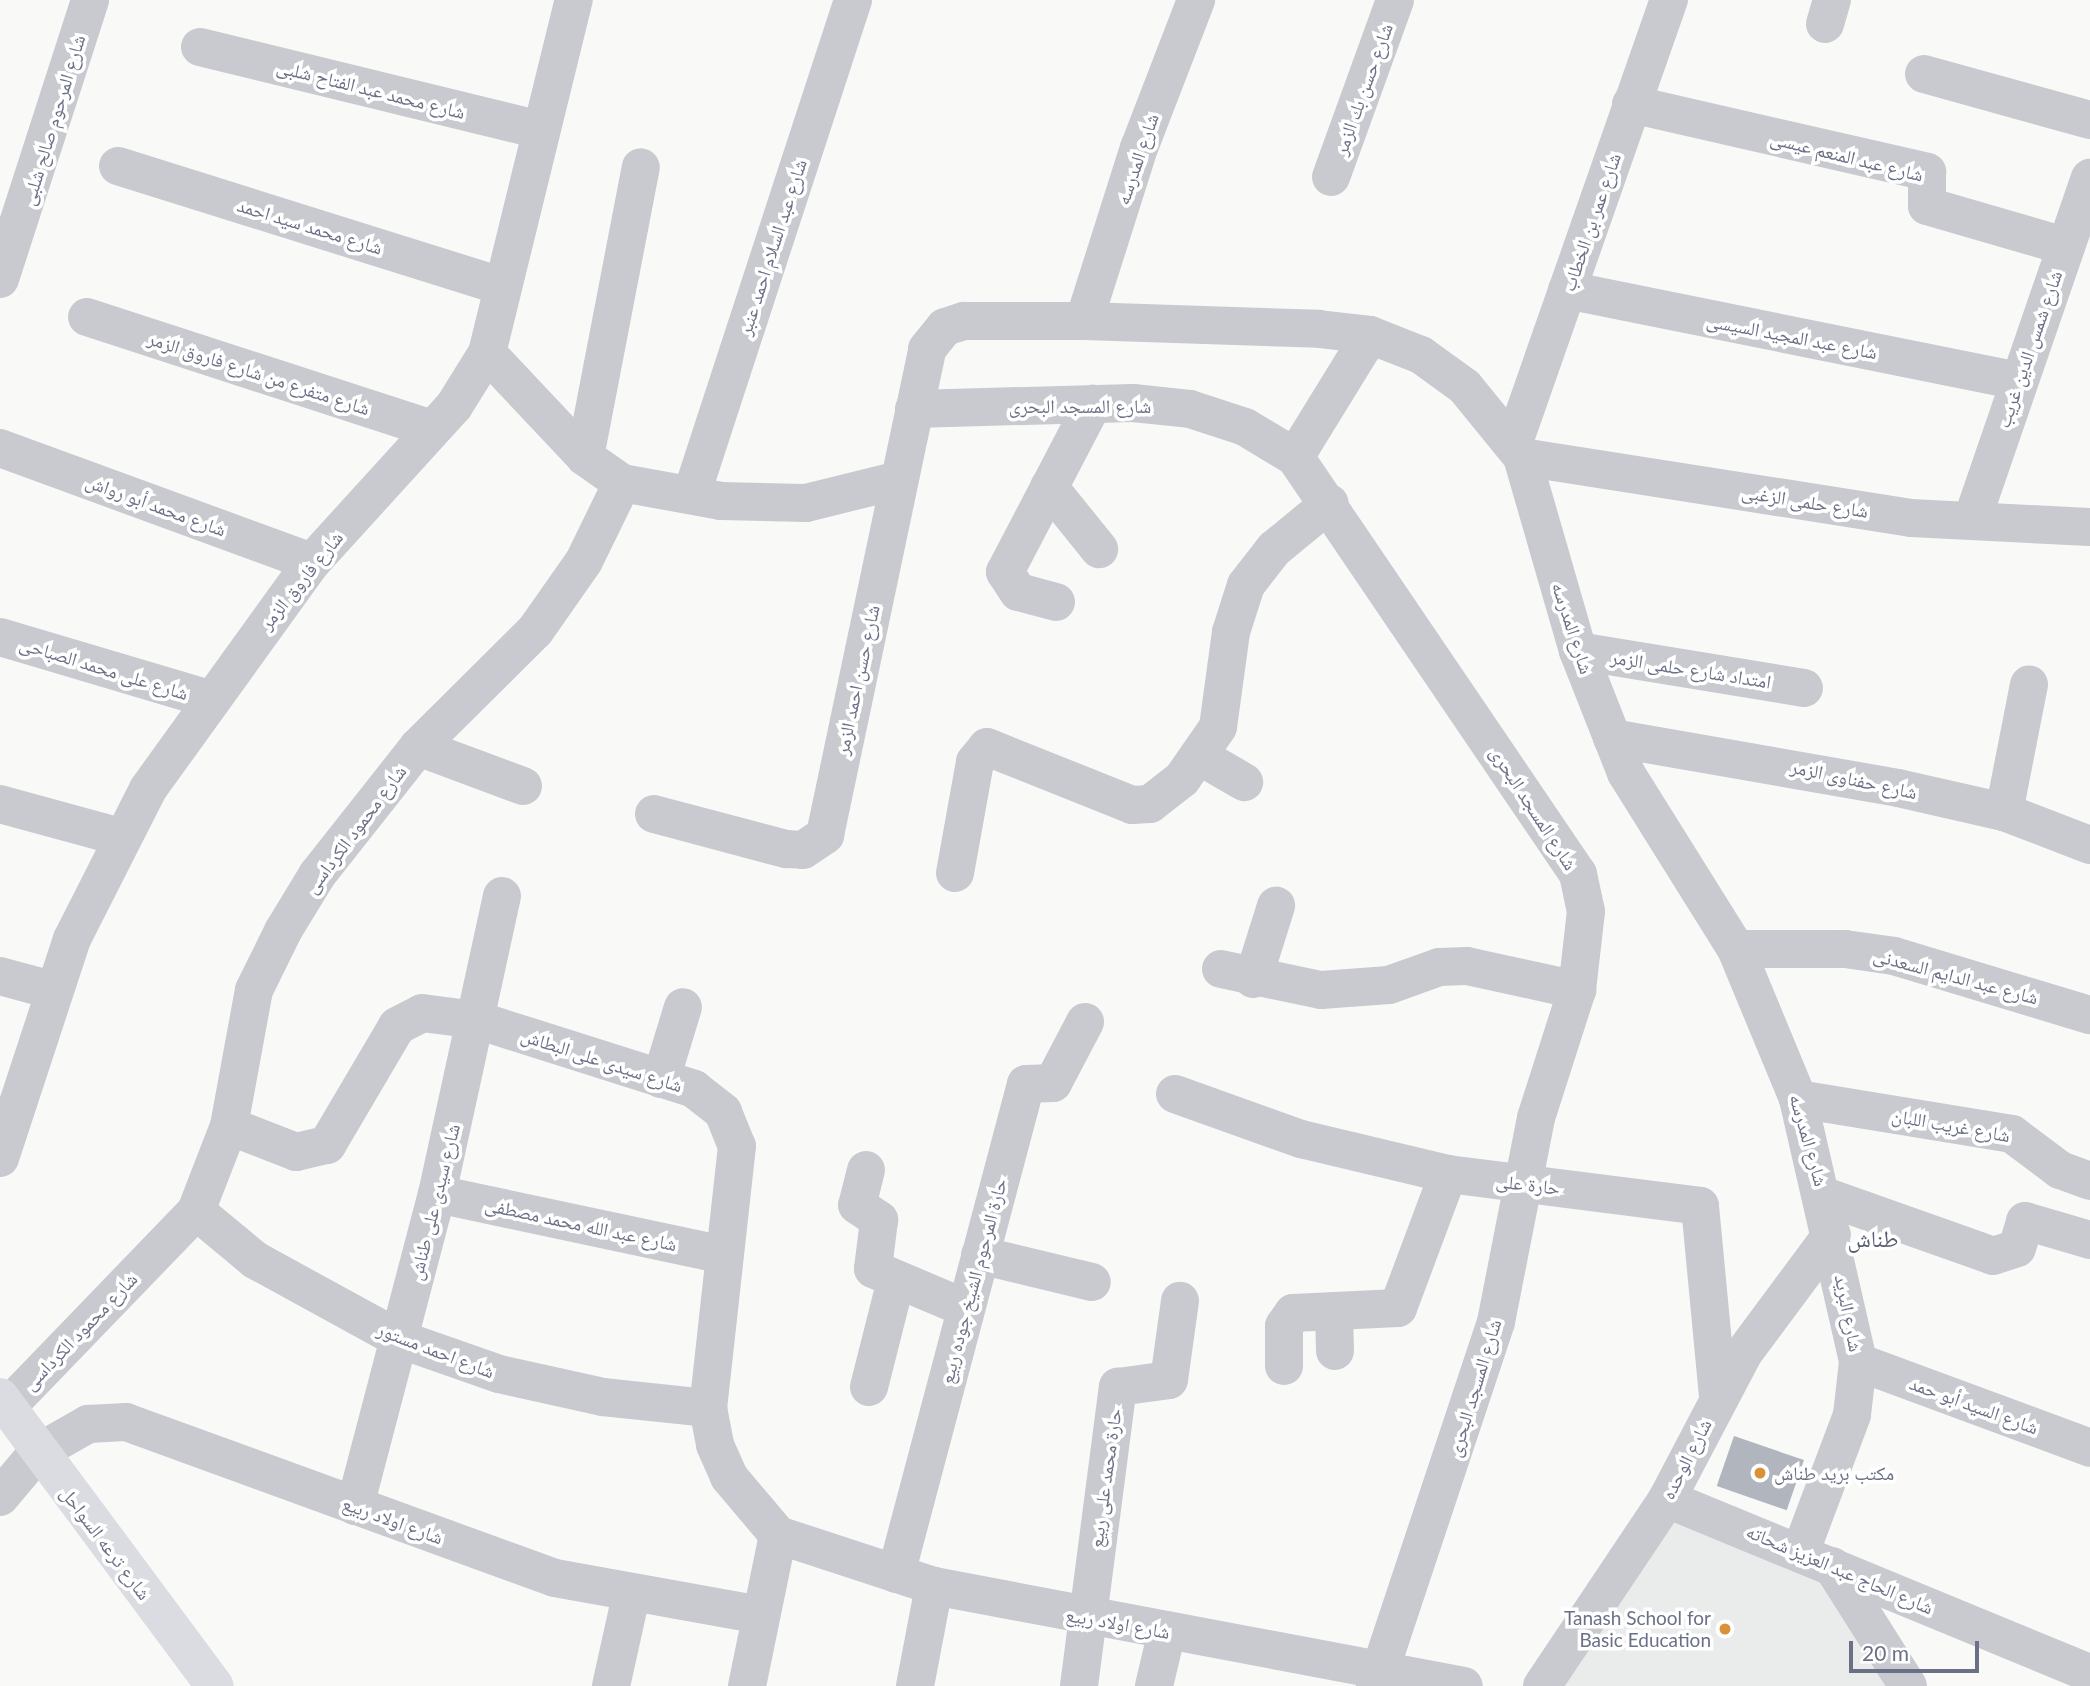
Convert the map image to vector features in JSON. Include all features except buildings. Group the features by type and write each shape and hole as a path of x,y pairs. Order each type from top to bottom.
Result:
{"main road":[{"name":"شارع ترعه السواحل","path":"4,1402 37,1453 215,1686"}],"street":[{"name":"شارع المرحوم صالح شلبى","path":"0,279 90,0"},
{"name":"شارع فاروق الزمر","path":"0,1158 52,990 121,836 209,699 313,562 432,429 487,353 572,0"},
{"name":"شارع عبد السلام احمد عنبر","path":"692,493 853,0"},
{"name":"شارع المدرسه","path":"1084,321 1139,148 1196,0"},
{"name":"شارع حسن بك الزمر","path":"1331,177 1395,0"},
{"name":"شارع عمر بن الخطاب","path":"1517,451 1567,290 1669,0"},
{"name":"شارع محمد عبد الفتاح شلبى","path":"200,47 541,130"},
{"path":"1924,74 2090,120"},
{"name":"شارع عبد المنعم عيسى","path":"1632,104 1927,172 1927,206 2065,246"},
{"name":"شارع محمد سيد احمد","path":"118,166 501,286"},
{"path":"585,457 641,167"},
{"name":"شارع شمس الدين غريب","path":"1972,520 2017,381 2090,178"},
{"name":"شارع عبد المجيد السيسى","path":"1567,290 2017,381"},
{"name":"شارع متفرع من شارع فاروق الزمر","path":"86,317 432,429"},
{"name":"شارع المدرسه","path":"927,349 946,327 964,321 1084,321 1370,335 1421,355 1465,387 1517,451 1578,651 1626,773 1736,949 1798,1099 1832,1234"},
{"path":"1295,457 1370,335"},
{"name":"شارع حسن احمد الزمر","path":"654,814 786,849 803,849 825,835 927,349"},
{"path":"487,353 585,457 622,483 692,493 721,501 806,503 899,480"},
{"path":"1056,603 1018,592 1005,572 1093,404"},
{"name":"شارع المسجد البحرى","path":"914,409 1093,404 1190,409 1245,427 1295,457 1330,503 1578,874 1586,911 1577,989 1521,1183 1480,1381 1380,1676"},
{"name":"شارع محمد أبو رواش","path":"0,448 313,562"},
{"name":"شارع حلمى الزغبى","path":"1517,451 1911,518 2090,527"},
{"name":"شارع محمود الكرداسى","path":"4,1402 196,1211 229,1126 244,1024 283,931 317,875 418,747 535,631 584,561 622,483"},
{"path":"1049,487 1099,549"},
{"path":"956,873 977,752 987,747 1132,805 1150,804 1201,757 1225,706 1231,632 1246,585 1274,549 1330,503"},
{"name":"شارع على محمد الصباحى","path":"0,637 209,699"},
{"name":"امتداد شارع حلمى الزمر","path":"1578,651 1804,688"},
{"path":"2004,812 2029,684"},
{"name":"شارع حفناوى الزمر","path":"1612,738 1809,768 2004,812 2090,845"},
{"path":"418,747 523,786"},
{"path":"1201,757 1244,782"},
{"path":"0,803 121,836"},
{"name":"شارع سيدى على طناش","path":"355,1506 437,1194 502,896"},
{"path":"1276,906 1237,974 1355,989 1439,967 1467,966 1577,989"},
{"name":"شارع عبد الدايم السعدنى","path":"1736,949 1845,949 1894,956 2090,1015"},
{"path":"0,976 52,990"},
{"path":"661,1079 683,1007"},
{"name":"شارع سيدى على البطاش","path":"229,1126 296,1152 313,1151 339,1133 397,1026 422,1013 477,1020 694,1089 723,1112 737,1146 708,1408 729,1477 778,1535"},
{"name":"حارة المرحوم الشيخ جوده ربيع","path":"895,1574 1026,1084 1053,1083 1085,1022"},
{"name":"حارة على","path":"1175,1094 1301,1139 1448,1174 1700,1206 1718,1397"},
{"name":"شارع غريب اللبان","path":"1798,1099 2012,1134 2060,1170 2090,1181"},
{"path":"866,1170 858,1205 879,1218 872,1266 896,1280 965,1308"},
{"path":"1284,1366 1286,1318 1334,1311 1398,1308 1448,1174"},
{"name":"شارع عبد الله محمد مصطفى","path":"437,1194 725,1255"},
{"path":"1824,1196 1993,1256 2017,1248 2025,1222 2090,1240"},
{"name":"شارع احمد مستور","path":"196,1211 255,1259 399,1339 499,1374 603,1397 708,1408"},
{"name":"شارع الوحده","path":"1542,1686 1667,1499 1718,1397 1832,1234"},
{"name":"شارع البريد","path":"1816,1559 1852,1415 1858,1362 1832,1234"},
{"path":"980,1255 1092,1282"},
{"path":"869,1387 896,1280"},
{"name":"حارة محمد على ربيع","path":"1085,1619 1118,1387 1169,1380 1180,1301"},
{"path":"1334,1311 1335,1352"},
{"name":"شارع السيد أبو حمد","path":"1858,1362 2090,1448"},
{"name":"شارع اولاد ربيع","path":"37,1453 88,1424 126,1422 555,1578 631,1596 761,1615"},
{"path":"0,1497 37,1453"},
{"name":"شارع الحاج عبد العزيز شحاته","path":"1667,1499 2090,1673"},
{"path":"747,1686 778,1535"},
{"name":"شارع اولاد ربيع","path":"778,1535 934,1586 1085,1619 1167,1632 1380,1676 1464,1686"},
{"path":"1816,1559 1908,1686"},
{"path":"915,1686 934,1586"},
{"path":"611,1686 631,1596"},
{"path":"1079,1686 1085,1619"},
{"path":"1154,1686 1167,1632"}],"shaded area":[{"name":"Tanash School for Basic Education","path":"1675,1521 1819,1573 1890,1686 1553,1686"}],"place":[{"name":"مكتب بريد طناش","path":"1760,1473"},
{"name":"Tanash School for Basic Education","path":"1725,1629"}],"district":[{"name":"طناش","path":"1873,1238"}]}
